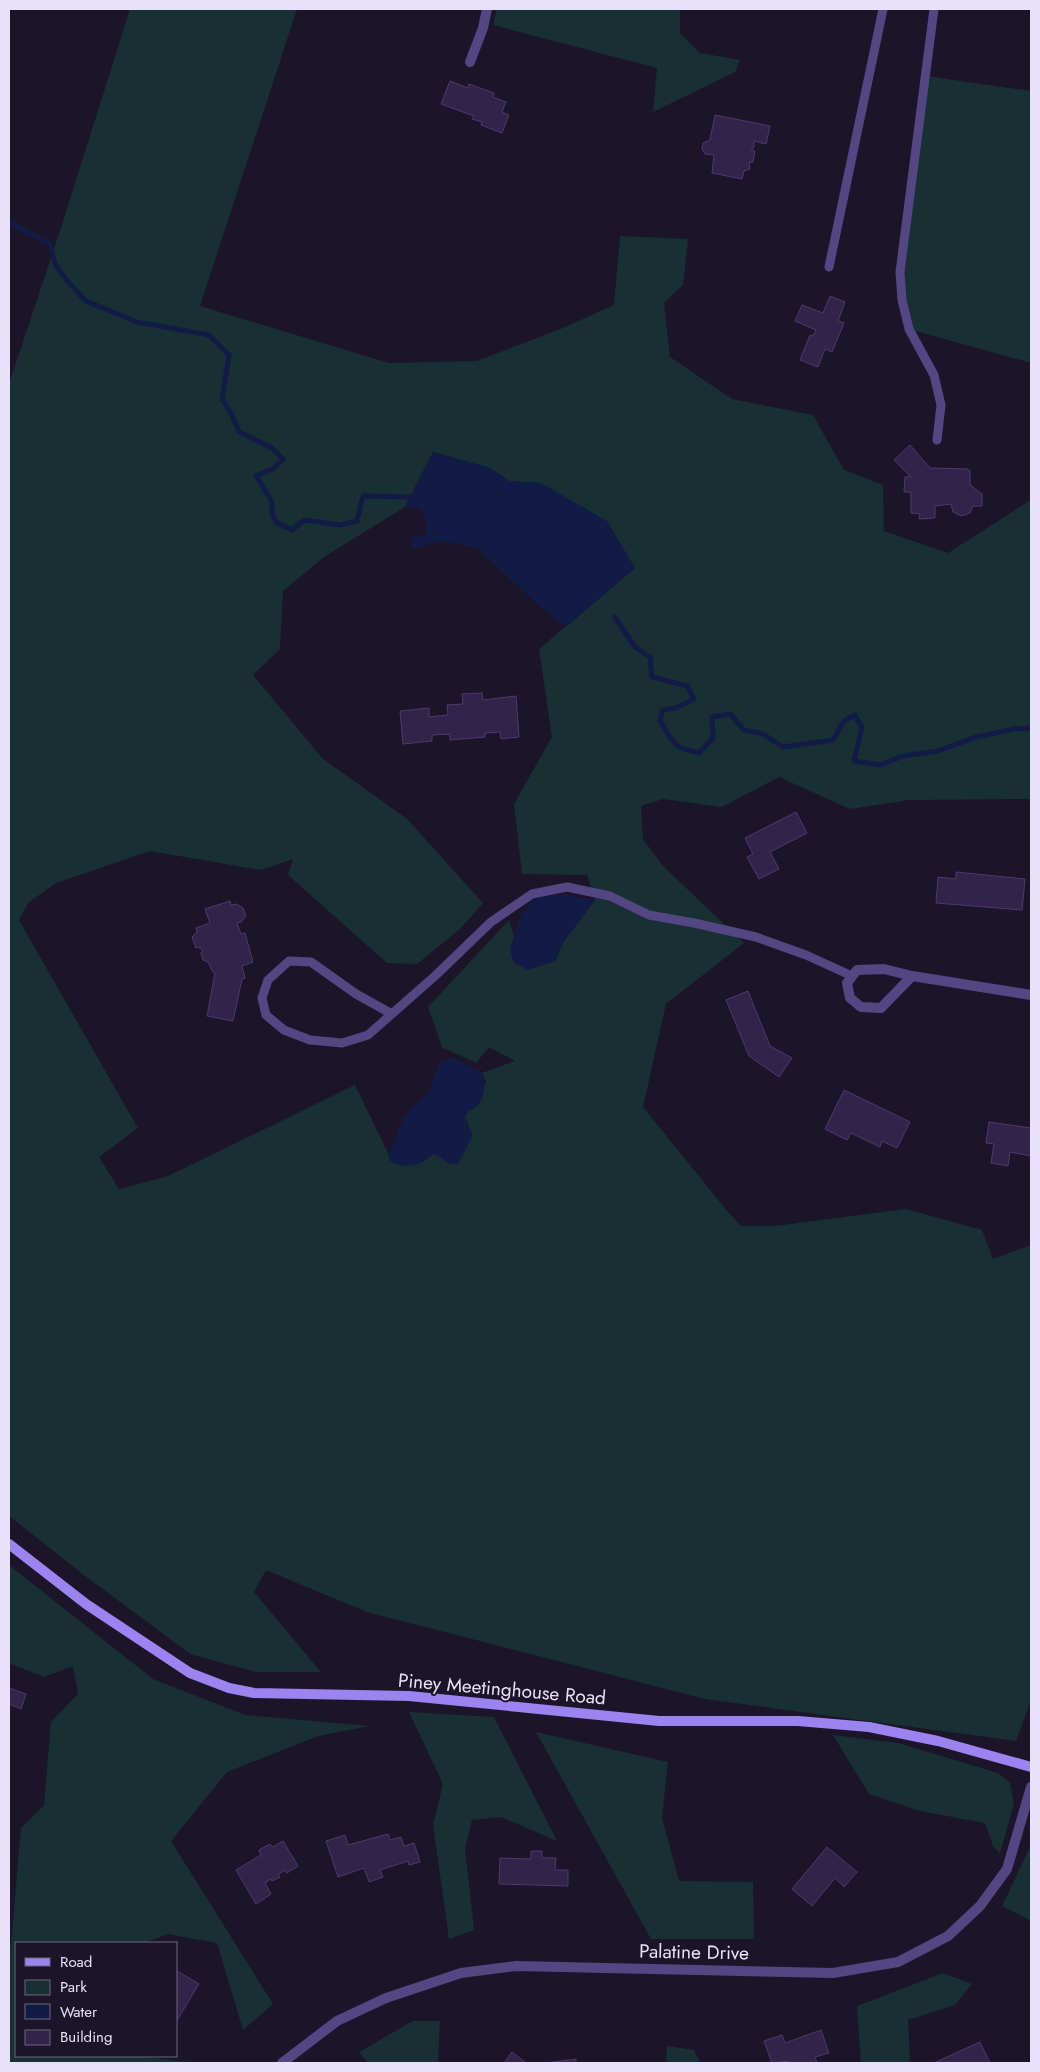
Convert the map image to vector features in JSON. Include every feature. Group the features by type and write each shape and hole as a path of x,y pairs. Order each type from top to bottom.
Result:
{"main road":[{"name":"Piney Meetinghouse Road","path":"9,1544 86,1604 190,1673 229,1688 254,1693 409,1696 659,1721 798,1721 869,1727 938,1742 1031,1767"}],"street":[{"path":"470,62 484,28 487,9"},
{"path":"912,976 881,1008 862,1007 850,998 847,983 857,970 884,969 912,976 1031,995"},
{"name":"Palatine Drive","path":"282,2063 337,2021 386,1998 461,1974 516,1966 834,1973 898,1962 948,1936 980,1906 1007,1869 1031,1787"}],"lane":[{"path":"829,267 883,9"},
{"path":"934,9 900,272 902,300 909,329 934,375 941,405 937,440"},
{"path":"392,1014 356,994 311,962 289,962 268,980 262,998 266,1015 284,1030 310,1040 342,1043 368,1035 392,1014 491,922 532,894 567,887 610,896 649,915 756,937 806,955 852,976"}],"green space":[{"path":"130,9 297,9 200,306 389,363 477,361 563,328 614,305 620,236 688,239 683,285 664,303 670,357 732,399 813,415 844,470 883,485 884,531 948,553 1031,500 1031,799 909,800 850,809 779,777 722,807 663,799 641,806 643,839 663,866 744,943 666,1004 643,1107 728,1212 741,1226 775,1226 906,1209 982,1230 993,1259 1031,1245 1031,1700 1016,1741 705,1699 367,1612 266,1570 254,1592 321,1672 256,1672 190,1654 9,1516 9,384","holes":["433,452 490,468 509,481 536,483 635,568 539,649 552,737 514,804 522,874 587,875 595,900 564,941 555,961 511,950 515,938 509,920 428,1007 442,1047 476,1063 489,1047 515,1061 482,1073 486,1082 476,1107 468,1111 464,1118 469,1124 437,1156 434,1153 421,1162 390,1161 389,1155 355,1085 168,1176 119,1189 99,1157 138,1128 19,920 28,903 56,883 150,851 261,870 293,859 288,875 387,963 417,964 460,929 483,903 407,819 323,759 253,675 280,649 283,591 324,557 405,507"]},
{"path":"497,9 680,9 680,33 700,53 740,60 735,72 653,112 657,68 493,25"},
{"path":"926,76 1031,91 1031,363 909,329 900,272"},
{"path":"9,1565 153,1679 245,1715 370,1726 318,1736 227,1772 171,1841 273,2004 243,2030 217,1943 168,1934 147,1942 15,1942 15,2057 144,2057 198,2063 9,2063 9,1947 11,1945 21,1828 44,1805 51,1722 78,1694 73,1666 44,1677 9,1663"},
{"path":"409,1712 494,1717 557,1841 501,1817 472,1820 465,1849 474,1930 449,1939 433,1825 443,1784"},
{"path":"536,1732 668,1762 662,1818 679,1881 753,1882 754,1939 651,1939"},
{"path":"833,1735 898,1743 998,1773 1010,1783 1014,1804 1000,1853 993,1846 985,1823 920,1811 869,1794"},
{"path":"1031,1845 1031,1921 1002,1906"},
{"path":"943,1973 972,1984 955,2005 908,2020 910,2063 861,2063 857,2006"},
{"path":"413,2021 440,2021 438,2063 368,2063 359,2052"},
{"path":"667,2046 694,2050 700,2063 666,2063"}],"water":[{"path":"433,452 490,468 509,481 541,483 607,521 635,568 566,627 537,604 477,548 444,541 412,549 411,537 425,535 427,521 421,509 405,507"},
{"path":"565,895 595,900 564,941 555,961 528,970 514,963 511,947 514,934 520,919 530,903 537,898"},
{"path":"452,1057 482,1073 484,1081 484,1090 479,1103 464,1117 473,1135 458,1164 449,1164 434,1153 419,1164 407,1166 395,1164 390,1161 389,1155 403,1119 413,1106 427,1095 440,1062"}],"building":[{"path":"450,81 468,88 469,84 494,93 493,97 506,102 502,112 509,115 502,133 481,125 482,122 472,119 474,116 441,104"},
{"path":"715,115 770,126 766,144 754,141 754,147 751,150 755,151 753,162 749,162 750,169 744,171 742,179 712,173 714,155 705,154 702,149 703,143 710,140"},
{"path":"830,296 845,302 838,321 844,323 832,352 825,349 818,367 800,360 810,335 813,336 816,330 795,321 802,305 823,313"},
{"path":"910,445 930,468 967,469 970,471 970,485 982,494 982,506 973,506 970,513 961,516 953,512 951,504 935,506 935,518 919,519 920,514 911,513 911,492 904,492 905,477 911,477 894,460"},
{"path":"482,693 483,700 516,696 519,737 501,739 500,732 485,733 485,737 450,740 450,734 432,735 432,741 403,744 400,711 429,708 429,717 448,715 447,705 463,704 462,694"},
{"path":"796,812 807,833 770,852 779,869 759,879 747,857 753,854 745,838"},
{"path":"956,872 1025,879 1022,910 936,903 938,877 956,879"},
{"path":"230,901 231,905 236,904 243,908 246,916 241,922 237,923 241,934 245,933 253,962 242,966 245,978 242,979 233,1021 207,1016 215,973 208,962 203,960 201,953 203,950 198,947 196,948 192,937 197,932 196,928 210,923 205,909"},
{"path":"748,991 770,1046 792,1058 779,1077 749,1056 726,1000"},
{"path":"844,1090 910,1122 897,1148 882,1141 880,1147 851,1133 847,1140 825,1129"},
{"path":"989,1122 1031,1128 1031,1156 1010,1152 1008,1166 991,1163 994,1144 986,1143"},
{"path":"9,1688 26,1694 21,1709 9,1704"},
{"path":"388,1834 390,1840 401,1837 404,1846 414,1843 420,1862 409,1865 408,1861 380,1870 383,1877 369,1882 364,1868 338,1877 326,1841 345,1835 348,1845"},
{"path":"283,1841 298,1866 287,1873 285,1870 278,1875 280,1877 265,1883 271,1894 256,1904 236,1870 261,1855 259,1850 270,1844 273,1847"},
{"path":"827,1847 857,1872 844,1887 835,1878 812,1906 792,1889"},
{"path":"531,1851 542,1851 542,1858 556,1858 555,1870 568,1870 568,1886 499,1884 500,1858 531,1859"},
{"path":"178,1972 199,1984 178,2019"},
{"path":"821,2030 829,2053 815,2057 817,2063 790,2063 789,2061 772,2063 764,2041 782,2035 785,2043"},
{"path":"980,2042 990,2063 934,2063"},
{"path":"512,2052 526,2063 504,2063"},
{"path":"576,2059 576,2063 545,2063"}],"waterway":[{"path":"9,222 50,244 55,264 86,301 137,322 209,335 229,355 222,399 231,413 239,432 272,448 283,459 273,469 256,476 272,502 272,514 277,523 292,530 304,520 340,525 357,521 363,496 410,497"},
{"path":"615,617 635,647 650,657 652,677 687,686 694,699 676,708 663,710 660,720 675,743 690,751 699,753 713,738 712,717 730,714 744,730 763,734 783,747 833,740 844,721 855,715 862,727 854,761 880,765 903,756 938,751 976,737 1015,729 1031,728"}]}
